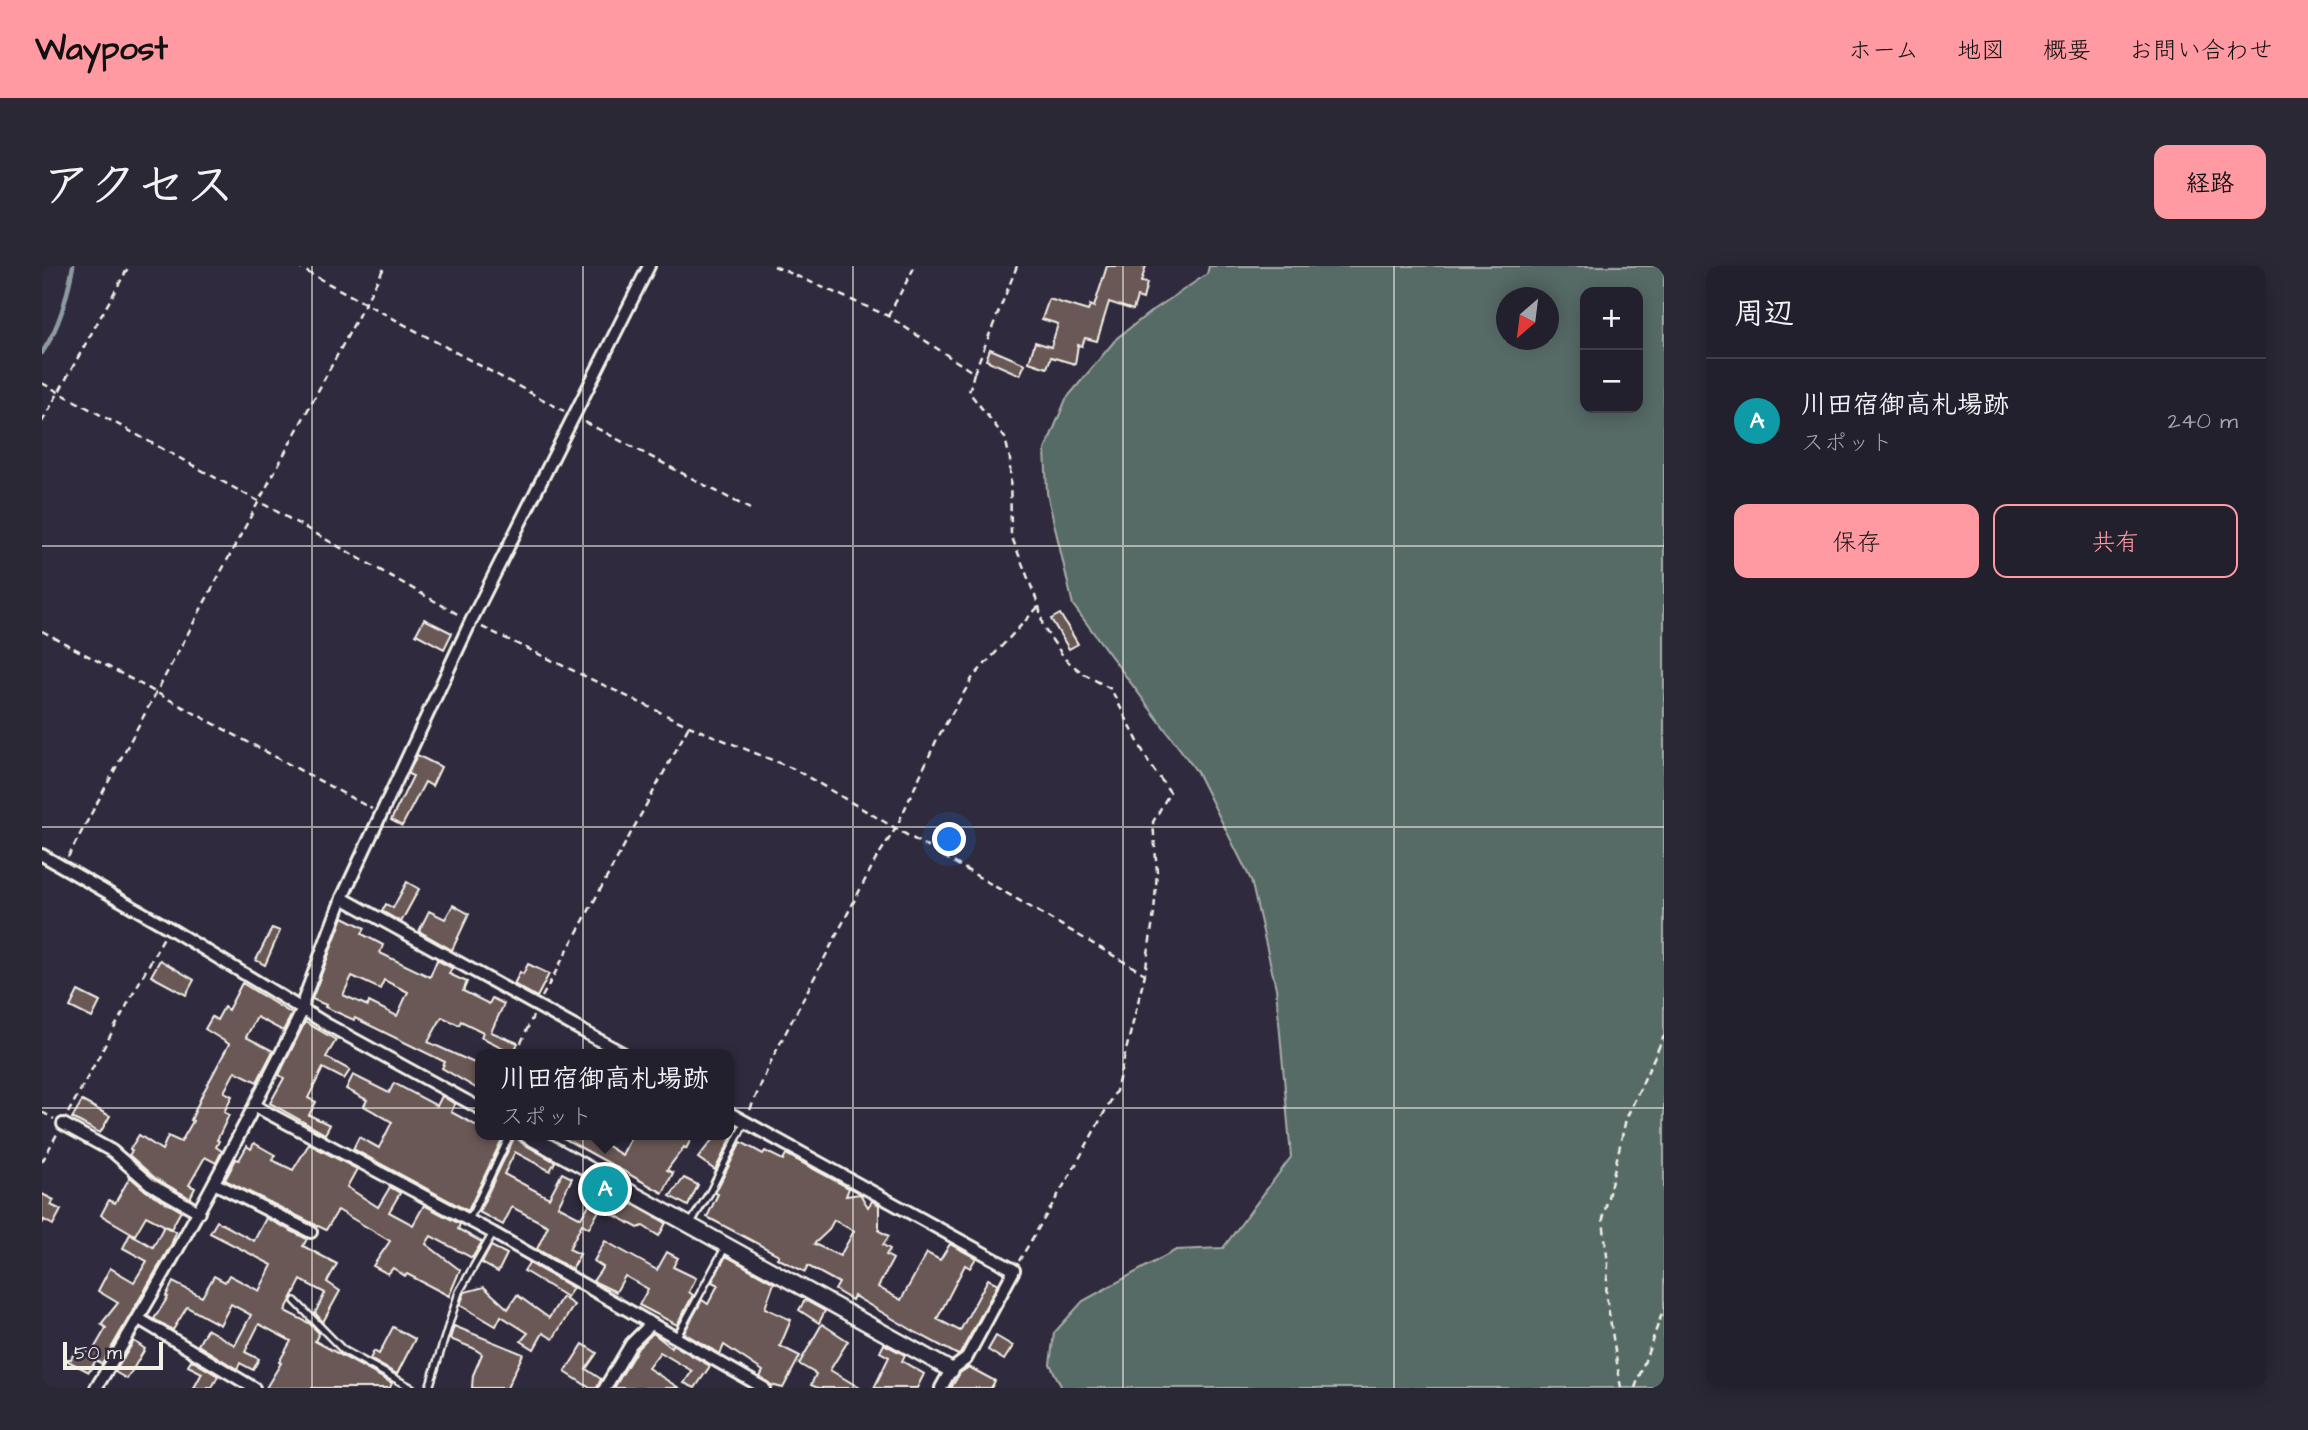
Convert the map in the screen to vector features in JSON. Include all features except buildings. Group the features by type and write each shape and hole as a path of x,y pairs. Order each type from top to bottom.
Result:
{"street":[{"path":"96,1388 139,1319 199,1212 303,1009 304,999 342,898 383,815 471,621 649,266"},
{"path":"42,855 303,1009 475,1106"},
{"path":"342,898 615,1049"},
{"path":"255,1106 493,1233 764,1388"},
{"path":"734,1116 1014,1270 966,1359 951,1370 941,1388"},
{"path":"63,1124 112,1151 150,1184 199,1212"},
{"path":"536,1140 951,1370"},
{"path":"214,1183 311,1232"},
{"path":"139,1319 254,1388"},
{"path":"605,1388 631,1344 651,1324"}],"lane":[{"path":"690,1224 710,1192 745,1122"},
{"path":"469,1220 508,1140"},
{"path":"429,1388 459,1293 493,1233"},
{"path":"676,1338 726,1245"},
{"path":"295,1301 343,1350 412,1388"}],"path":[{"path":"42,422 129,266"},
{"path":"296,266 750,509"},
{"path":"63,867 385,266"},
{"path":"774,266 888,317 974,373"},
{"path":"888,317 915,266"},
{"path":"1014,1270 1116,1091 1145,974 1154,913 1157,872 1153,822 1170,792 1149,763 1111,690 1066,660 1043,627 1039,606 1011,535 1010,459 1005,438 969,392 1017,266"},
{"path":"42,383 471,621 689,726 794,769 1145,974"},
{"path":"745,1122 772,1059 876,859 896,828 937,739 973,677 1039,606"},
{"path":"42,631 383,815"},
{"path":"518,1049 538,1006 689,726"},
{"path":"42,1162 169,928"},
{"path":"1621,1388 1606,1294 1608,1265 1603,1219 1626,1119 1664,1036"},
{"path":"1635,1388 1664,1308"}],"green space":[{"path":"1209,266 1664,266 1664,1388 1062,1388 1050,1364 1054,1333 1083,1301 1176,1250 1223,1248 1291,1157 1276,988 1251,880 1197,772 1073,605 1047,493 1045,450 1066,399 1117,338 1207,274"}],"waterway":[{"path":"42,353 62,311 73,266"}],"place":[{"name":"川田宿御高札場跡","path":"605,1189"}]}
